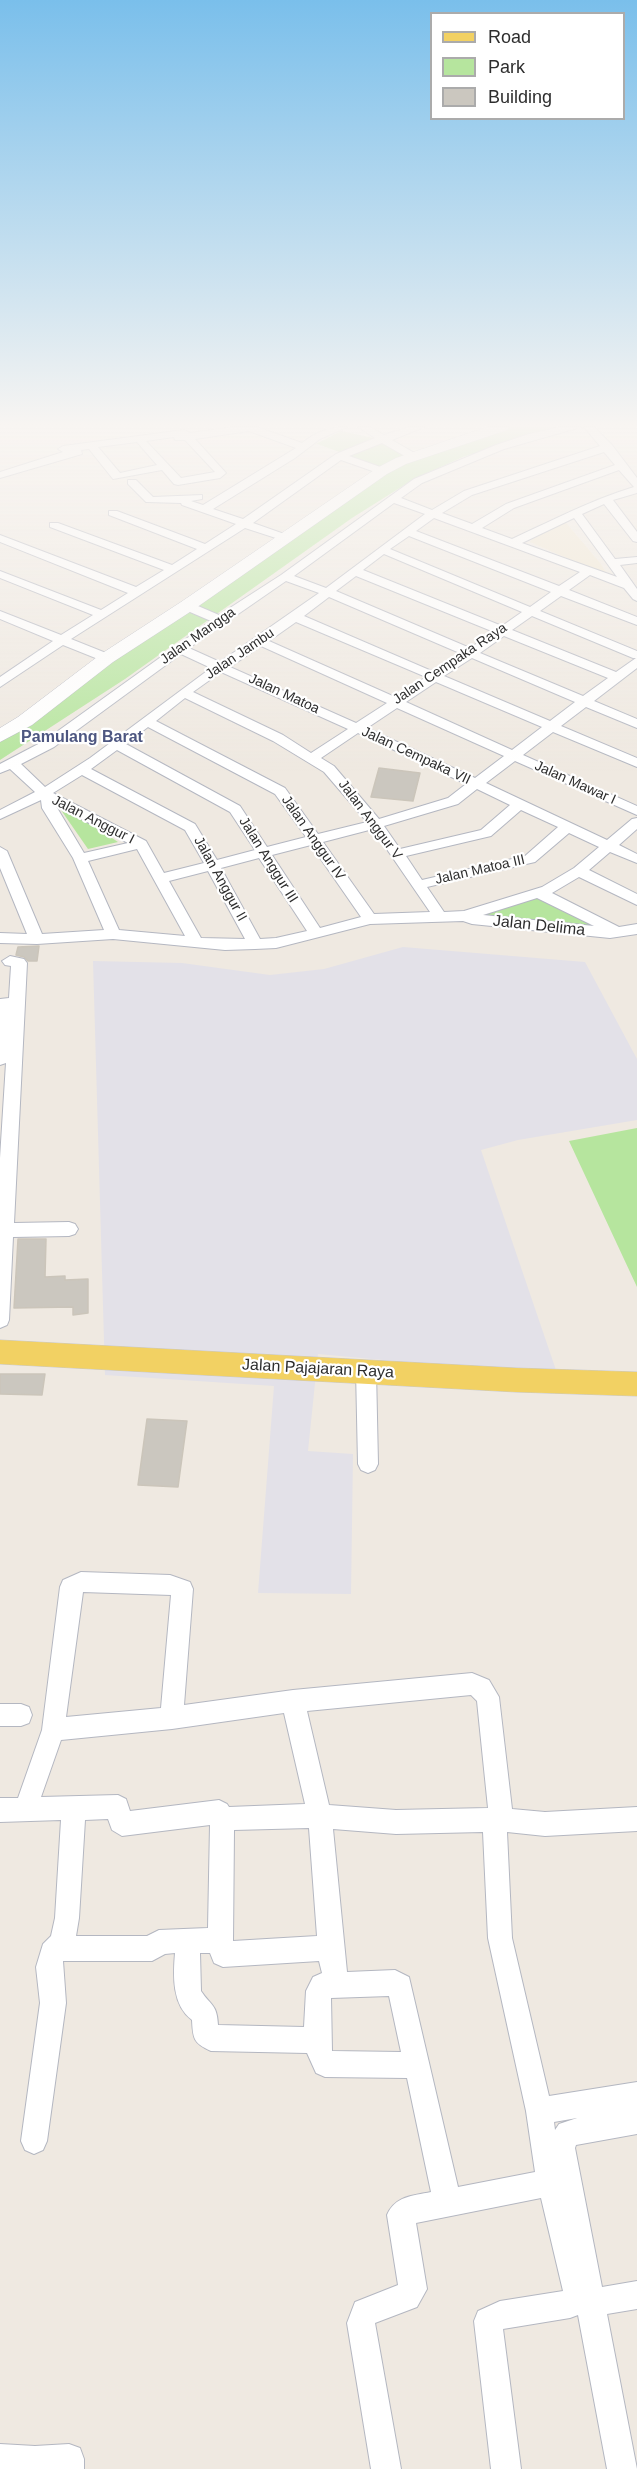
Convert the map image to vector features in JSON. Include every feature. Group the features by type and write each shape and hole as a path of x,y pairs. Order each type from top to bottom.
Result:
{"main road":[{"name":"Jalan Pajajaran Raya","path":"0,1352 366,1370 516,1380 637,1384"}],"street":[{"path":"11,542 137,592"},
{"path":"100,542 172,569"},
{"path":"190,542 206,548"},
{"path":"0,683 101,614 215,542"},
{"path":"0,736 25,721 107,658 280,542"},
{"name":"Jalan Mangga","path":"6,766 49,744 220,620 333,542"},
{"name":"Jalan Jambu","path":"0,815 45,794 82,769 184,693 295,617 394,542"},
{"path":"435,542 637,621"},
{"path":"515,542 627,585"},
{"path":"597,542 637,597"},
{"path":"382,550 637,654"},
{"path":"612,563 637,560"},
{"path":"355,571 617,677"},
{"name":"Jalan Cempaka Raya","path":"312,758 355,727 471,653 589,571"},
{"path":"0,574 101,614"},
{"path":"285,577 328,592 584,703 634,718"},
{"path":"187,606 220,620"},
{"path":"0,615 107,658"},
{"path":"295,617 637,763"},
{"path":"0,633 17,621"},
{"name":"Jalan Mawar I","path":"260,641 637,811"},
{"name":"Jalan Matoa","path":"180,649 355,727"},
{"path":"162,878 448,804 461,797 637,662"},
{"name":"Jalan Anggur V","path":"184,693 278,738 335,774 376,824 441,918"},
{"name":"Jalan Anggur IV","path":"147,721 273,786 288,801 370,919"},
{"name":"Jalan Cempaka VII","path":"355,727 476,784"},
{"name":"Jalan Anggur III","path":"116,744 230,805 238,813 316,934"},
{"path":"6,766 45,794 49,808 80,858 113,934"},
{"name":"Jalan Anggur II","path":"82,769 190,827 255,944"},
{"path":"476,784 637,859"},
{"name":"Jalan Anggur I","path":"45,794 141,844 196,942"},
{"path":"397,854 486,833 518,805"},
{"path":"465,916 539,893 579,871 637,822"},
{"name":"Jalan Matoa III","path":"418,885 530,859 567,827"},
{"path":"80,858 141,844"},
{"path":"0,851 36,939"},
{"path":"579,871 637,900"},
{"path":"539,893 620,933"},
{"name":"Jalan Delima","path":"3,938 36,939 113,934 225,945 255,944 276,943 370,919 465,916 472,919 620,933 637,929"},
{"path":"0,1320 6,1112 3,991 10,961 3,938"},
{"path":"5,1065 19,963 10,961"},
{"path":"2,1230 69,1229"},
{"path":"366,1370 368,1464"},
{"path":"25,1810 53,1730 71,1587 74,1583 170,1585 182,1588 172,1718"},
{"path":"53,1730 172,1718 293,1701 472,1684 477,1685 488,1697 498,1820 500,1938 539,2111 550,2178 578,2296 570,2304 500,2315 488,2321 506,2469"},
{"path":"293,1701 320,1818 331,1948 337,1985"},
{"path":"0,1810 118,1807 122,1824 219,1812 222,1819 220,1940 223,1954 331,1948"},
{"path":"59,1948 67,1918 74,1809"},
{"path":"222,1819 320,1818 396,1822 498,1820 545,1824 637,1820"},
{"path":"34,2141 53,2003 49,1967 52,1953 59,1948 152,1949 159,1942 220,1940"},
{"path":"188,1941 188,1993 191,2003 205,2013 206,2036 211,2038 318,2040"},
{"path":"416,2065 324,2064 319,2057 319,1988 337,1985 398,1984 447,2201"},
{"path":"539,2111 637,2095"},
{"path":"622,2469 561,2147 568,2133 637,2121"},
{"path":"386,2469 362,2316 365,2312 407,2297 413,2289 401,2215 405,2211 447,2201 524,2189 548,2183 550,2178"},
{"path":"591,2303 637,2295"},
{"path":"0,2458 35,2461 69,2459 69,2469"}],"shaded area":[{"path":"531,542 583,542 608,576"},
{"path":"403,947 585,962 637,1059 637,1120 518,1140 481,1150 558,1376 318,1354 308,1451 353,1454 351,1594 258,1593 274,1386 105,1375 93,961 182,963 270,975 324,969"}],"green space":[{"path":"285,542 318,542 125,679 0,760 0,735"},
{"path":"54,800 118,842 88,849"},
{"path":"539,893 613,933 465,916"},
{"path":"637,1128 637,1287 569,1141"}],"building":[{"path":"379,768 420,773 413,801 371,797"},
{"path":"39,946 37,961 28,961 16,955 18,947"},
{"path":"18,1239 46,1239 45,1277 65,1276 65,1280 88,1279 88,1313 73,1315 73,1307 14,1308"},
{"path":"0,1374 45,1374 42,1395 0,1394"},
{"path":"147,1419 187,1421 178,1487 138,1485"}],"district":[{"name":"Pamulang Barat","path":"82,738"}]}
